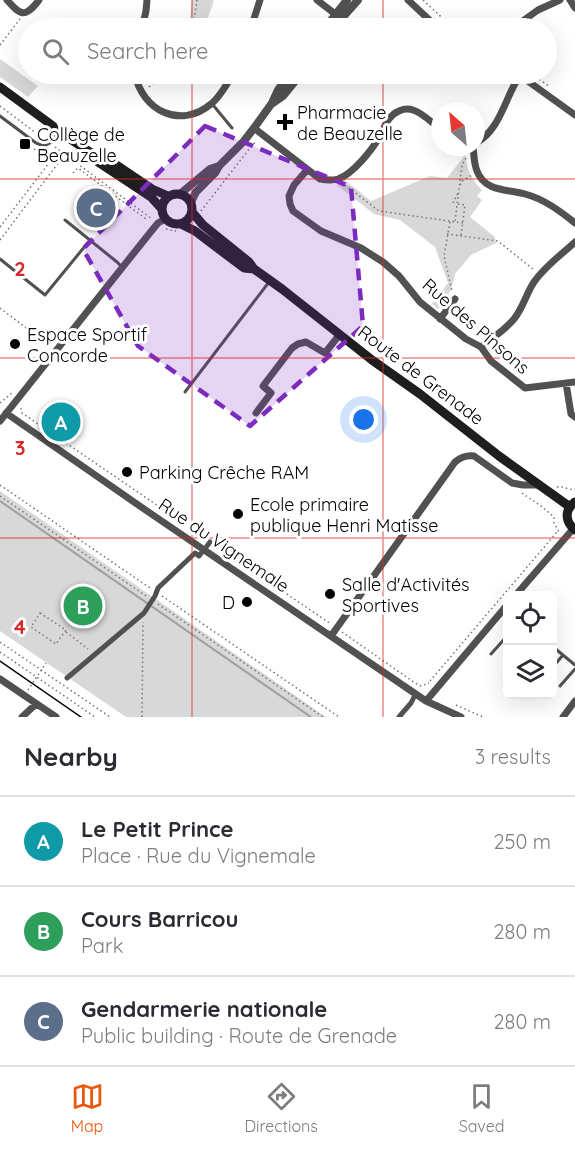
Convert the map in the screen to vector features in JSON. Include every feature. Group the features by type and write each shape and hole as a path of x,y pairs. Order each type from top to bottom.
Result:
{"main road":[{"path":"0,87 53,126 54,130 96,156 103,156 155,191 168,196"},
{"path":"96,156 98,162 151,197 161,208 165,219 171,223 181,224 196,211 184,195 176,193 168,196 161,208"},
{"name":"Route de Grenade","path":"196,211 204,225 249,262 254,269 420,394 534,485 572,504"},
{"name":"Route de Grenade","path":"181,224 188,226 244,268 254,269"},
{"path":"572,504 567,516 574,529"}],"street":[{"path":"7,0 19,12 32,9 39,0"},
{"path":"144,18 147,0"},
{"path":"254,18 260,0"},
{"path":"316,0 336,15"},
{"path":"333,18 347,0"},
{"path":"336,15 350,11 358,0"},
{"path":"526,18 560,0"},
{"path":"570,0 575,8"},
{"path":"416,1 430,18"},
{"path":"138,84 142,94 161,112 181,116 202,111 212,104 227,84"},
{"path":"196,211 196,192 244,141 272,103 282,84"},
{"path":"272,103 284,96 293,84"},
{"path":"485,137 497,122 514,84"},
{"path":"533,84 575,115"},
{"path":"254,128 307,170 320,179 328,181 340,178 370,153 388,119 394,113 411,110 420,113 431,122"},
{"path":"474,156 476,169 486,184 543,200 575,223"},
{"path":"180,194 210,169 219,166"},
{"name":"Rue des Pinsons","path":"307,170 294,185 289,196 293,211 321,231 361,248 383,262 399,276 420,302 466,339 481,347 491,361 525,388 575,382"},
{"path":"0,421 155,226 165,219"},
{"path":"481,347 513,320 521,311 527,294 539,274 575,242"},
{"path":"440,319 455,299"},
{"path":"256,413 271,393 263,386 292,348 306,342 325,353 340,334"},
{"path":"566,383 572,414 575,417"},
{"name":"Rue du Vignemale","path":"6,413 426,701 461,717"},
{"path":"331,636 454,462 467,455 474,456 512,483 534,485"},
{"path":"519,591 574,529"},
{"path":"67,678 144,613 158,588 195,554 199,556 202,552"},
{"path":"426,701 503,611"},
{"path":"0,679 56,717"},
{"path":"399,717 414,697"},
{"path":"563,717 575,701"},
{"path":"22,717 36,704"}],"lane":[{"path":"212,104 232,128"},
{"path":"0,116 36,143 44,146 64,135"},
{"path":"65,220 122,267"},
{"path":"0,259 45,295 90,240"},
{"path":"185,392 270,280"},
{"path":"491,654 503,640"},
{"path":"557,650 575,667 560,686"},
{"path":"557,662 563,655"}],"path":[{"path":"194,18 197,0"},
{"path":"416,1 439,18"},
{"path":"21,18 26,12"},
{"path":"0,45 18,22"},
{"path":"142,94 153,84"},
{"path":"0,106 47,141"},
{"path":"196,211 201,211 253,144 257,142"},
{"path":"53,146 146,219"},
{"path":"33,148 57,161"},
{"path":"0,240 64,154"},
{"path":"455,222 462,165 466,156"},
{"path":"0,227 52,159"},
{"path":"73,173 78,168 152,218"},
{"path":"459,186 471,175"},
{"path":"341,182 379,211 463,223"},
{"path":"453,203 459,192"},
{"path":"458,204 465,205 461,236"},
{"path":"450,221 444,256 455,299"},
{"path":"447,234 498,241 539,274"},
{"path":"0,308 46,344"},
{"path":"0,403 8,396"},
{"path":"21,405 22,413 208,544 333,625"},
{"path":"0,485 339,717"},
{"path":"555,489 559,486 575,489"},
{"path":"518,487 522,493 554,517 557,531 561,536"},
{"path":"0,496 323,717"},
{"path":"347,636 415,683 421,686 429,683 557,531"},
{"path":"65,632 56,644 31,627 40,613 66,630 65,632 95,654"},
{"path":"142,717 144,613"},
{"path":"0,642 110,717"},
{"path":"0,652 95,717"},
{"path":"26,692 46,663"},
{"path":"429,683 432,686"},
{"path":"456,705 483,717"}],"highlighted area":[{"path":"205,126 351,187 363,326 250,426 138,346 83,249"}],"shaded area":[{"path":"192,0 214,0 208,18 190,18"},
{"path":"0,59 18,72 18,84 38,86 28,97 0,77"},
{"path":"465,156 470,174 482,190 477,196 482,200 470,217 495,237 496,243 471,255 455,274 451,290 438,309 432,304 448,283 435,247 400,220 374,214 337,185 345,180 371,201 430,176 447,178"},
{"path":"0,491 326,717 126,717 0,631"}],"waterway":[{"path":"0,501 311,717"}],"tram line":[{"path":"0,661 81,717"}],"place":[{"name":"Pharmacie de Beauzelle","path":"285,122"},
{"name":"Collège de Beauzelle","path":"25,144"},
{"name":"Gendarmerie nationale","path":"96,208"},
{"name":"Espace Sportif Concorde","path":"15,344"},
{"name":"Le Petit Prince","path":"61,422"},
{"name":"Parking Crêche RAM","path":"127,472"},
{"name":"Ecole primaire publique Henri Matisse","path":"238,514"},
{"name":"Salle d'Activités Sportives","path":"330,594"},
{"name":"D","path":"247,602"},
{"name":"Cours Barricou","path":"83,606"}]}
